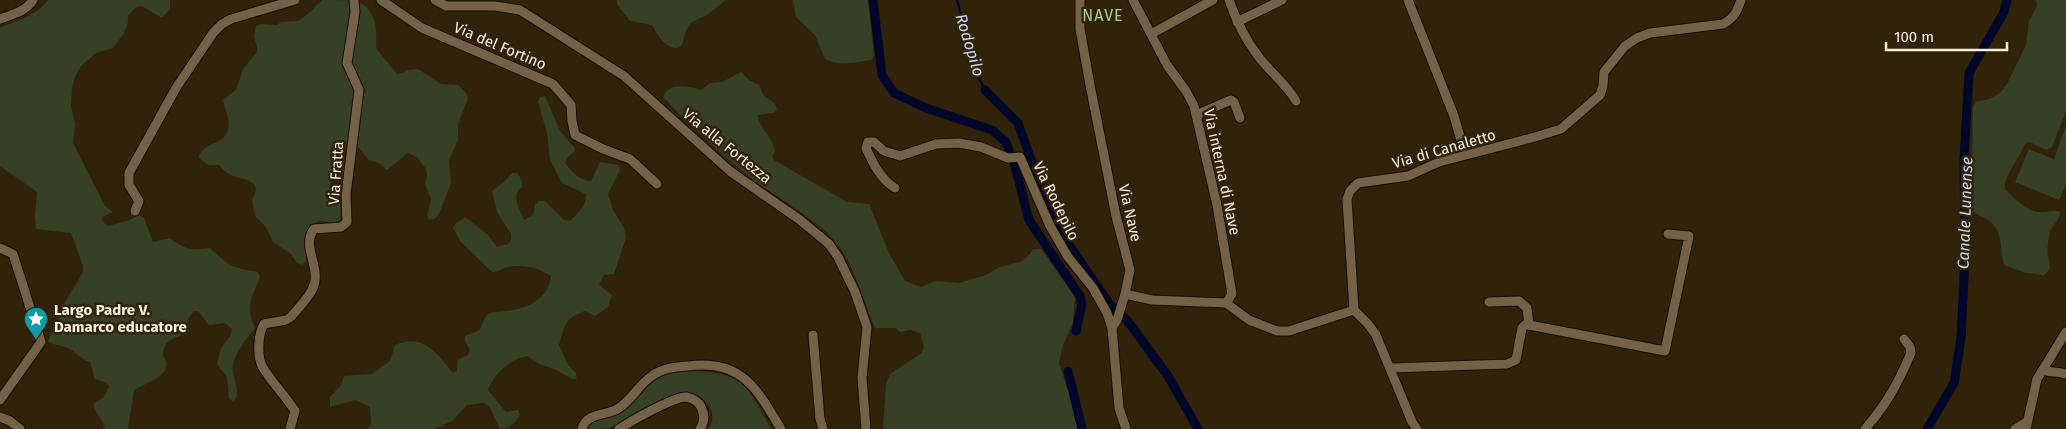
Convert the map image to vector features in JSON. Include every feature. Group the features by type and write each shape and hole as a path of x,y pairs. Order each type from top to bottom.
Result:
{"street":[{"path":"0,19 21,12 28,7 32,0"},
{"path":"136,211 139,201 129,185 130,173 171,96 213,33 222,24 231,19 295,0"},
{"name":"Via Fratta","path":"290,429 295,411 261,364 260,330 264,324 286,320 291,317 313,288 316,279 309,235 314,229 340,227 347,222 346,194 359,90 347,63 355,12 354,0"},
{"name":"Via del Fortino","path":"381,0 422,28 553,84 572,105 572,121 575,135 603,149 630,159 657,184"},
{"name":"Via alla Fortezza","path":"435,0 446,6 495,6 520,10 624,76 731,172 800,220 829,244 855,292 867,327 862,378 866,429"},
{"name":"Via Nave","path":"1080,0 1080,29 1088,76 1116,216 1130,270 1125,294 1114,324 1119,408 1126,429"},
{"name":"Via interna di Nave","path":"1133,0 1167,65 1186,91 1196,114 1217,206 1232,294 1226,303"},
{"path":"1151,34 1213,0"},
{"path":"1229,0 1237,22 1258,56 1288,87 1296,101"},
{"path":"1237,22 1282,0"},
{"path":"1408,0 1454,116 1465,154"},
{"name":"Via di Canaletto","path":"1354,310 1347,199 1350,190 1358,184 1408,176 1439,162 1465,154 1561,129 1600,95 1604,86 1604,72 1614,58 1631,42 1650,33 1723,24 1736,14 1741,0"},
{"path":"1196,114 1231,100 1234,102 1240,118"},
{"name":"Via Rodepilo","path":"895,188 886,183 876,168 866,148 868,142 874,142 884,151 900,156 936,144 959,143 981,147 1012,158 1020,157 1050,226 1068,257 1092,288 1114,324"},
{"path":"1391,368 1507,364 1516,360 1522,328 1525,325 1664,350 1689,236 1668,234"},
{"path":"0,248 13,254 41,342 0,400"},
{"path":"1125,294 1152,300 1226,303 1249,320 1277,331 1290,331 1354,310 1376,335 1412,422 1417,429"},
{"path":"1489,302 1519,301 1527,308 1530,325"},
{"path":"2015,429 2026,425 2037,379 2066,332"},
{"path":"813,335 820,419 823,429"},
{"path":"1865,429 1882,410 1895,390 1911,353 1910,347 1904,339"},
{"path":"582,429 583,423 589,418 619,408 651,376 662,370 694,365 728,369 742,375 762,397 781,429"},
{"path":"2043,370 2049,372 2058,371 2066,374"},
{"path":"619,429 675,399 686,397 700,404 704,413 703,424 700,429"},
{"path":"0,417 10,421 20,429"}],"green space":[{"path":"48,0 170,0 170,9 162,18 142,6 136,7 128,16 124,33 113,48 96,53 81,66 72,88 71,106 75,124 73,143 105,206 113,212 102,217 102,221 108,226 130,220 139,215 144,218 153,242 170,238 188,248 210,248 231,265 258,272 260,277 250,302 250,313 255,328 242,345 234,360 233,370 237,394 233,402 229,398 227,377 217,364 221,348 231,335 232,329 225,323 209,325 199,312 194,311 188,319 182,335 166,344 163,355 166,368 163,373 134,390 128,429 103,429 105,426 94,408 94,403 104,397 109,386 105,382 95,379 90,362 68,348 48,341 65,302 83,272 83,266 71,233 36,229 37,192 0,166 0,28 32,14"},
{"path":"322,0 357,1 364,5 372,15 376,28 376,48 397,74 407,70 418,69 441,84 458,85 468,98 458,124 458,140 449,160 451,183 439,214 434,219 429,220 427,215 431,199 425,184 427,174 426,169 417,157 408,153 387,170 379,163 369,160 359,148 348,147 344,150 344,174 341,178 331,180 328,197 339,200 341,204 340,220 336,223 320,221 311,224 304,239 306,261 302,265 297,263 291,254 273,242 266,227 255,216 252,200 256,190 255,185 246,179 228,173 219,165 208,165 199,158 204,149 223,138 226,134 228,121 223,100 236,90 243,69 257,52 254,37 256,26 298,21"},
{"path":"617,0 726,0 707,15 692,22 686,30 682,45 678,48 673,48 659,37 652,25 630,21 617,4"},
{"path":"793,0 868,0 874,56 871,60 848,63 836,63 825,59 815,35 796,17"},
{"path":"2036,0 2066,0 2066,111 2052,147 2046,150 2030,142 2025,144 2009,173 2005,189 2031,210 2036,212 2060,212 2058,219 2051,229 2048,241 2050,267 2043,276 2026,273 2004,265 2000,238 1996,228 1990,221 1974,212 1969,199 1972,173 1973,107 1976,102 1989,99 2000,93 2007,84 2026,45 2029,21 2037,6"},
{"path":"741,72 749,80 759,85 766,97 776,107 777,110 773,113 757,115 774,147 775,152 772,156 774,160 847,202 869,204 889,253 905,281 921,287 936,281 959,283 986,275 1000,267 1022,261 1033,249 1041,249 1075,297 1073,323 1063,345 1059,363 1073,406 1078,429 883,429 886,384 890,374 922,353 924,347 920,333 910,330 900,332 896,328 875,328 858,283 838,244 802,213 738,168 663,97 666,92 674,87 690,87 701,90 710,83 722,82"},
{"path":"545,96 560,131 574,147 575,151 567,158 565,163 573,172 587,181 591,181 600,162 618,165 620,170 608,194 613,210 624,228 626,238 614,274 604,275 599,285 612,295 608,307 595,316 585,311 569,320 564,328 559,345 568,365 576,373 577,379 572,379 554,369 539,364 527,356 515,360 503,368 494,378 488,390 506,412 518,410 520,415 512,425 504,429 500,429 489,406 483,403 467,405 452,421 435,429 368,429 371,424 370,407 355,400 330,407 330,397 341,385 344,376 372,374 390,361 395,345 405,342 421,343 435,352 453,373 457,371 458,360 468,355 470,350 465,341 465,336 480,330 487,315 493,312 522,308 536,301 546,291 551,276 525,266 508,267 492,272 461,242 453,228 456,223 465,217 487,234 497,247 508,244 511,240 511,234 497,212 492,191 512,173 518,173 522,182 522,187 518,190 516,198 524,220 533,215 535,205 539,201 545,201 564,220 570,221 581,209 585,202 586,194 562,183 550,160 547,133 538,102 540,97"},
{"path":"2066,126 2066,185 2059,200 2015,182 2029,149 2054,159"},
{"path":"686,371 719,373 740,382 755,400 771,429 708,429 712,419 710,408 701,397 689,393 662,400 609,428 586,429 589,423 608,418 627,407 655,380 667,374"}],"waterway":[{"name":"Canale Lunense","path":"873,0 882,75 894,93 926,108 992,130 1006,142 1015,166 1029,220 1080,296 1082,304 1076,331"},
{"name":"Rodopilo","path":"957,0 978,76 985,90"},
{"name":"Canale Lunense","path":"1927,429 1954,383 1961,338 1965,255 1964,159 1969,73 2004,12 2007,0"},
{"path":"985,90 1018,123 1040,185 1061,233 1110,305 1127,320 1168,376 1198,429"},
{"name":"Canale Lunense","path":"1068,371 1082,429"}],"place":[{"name":"Largo Padre V. Damarco educatore","path":"36,340"}],"district":[{"name":"NAVE","path":"1103,15"}]}
